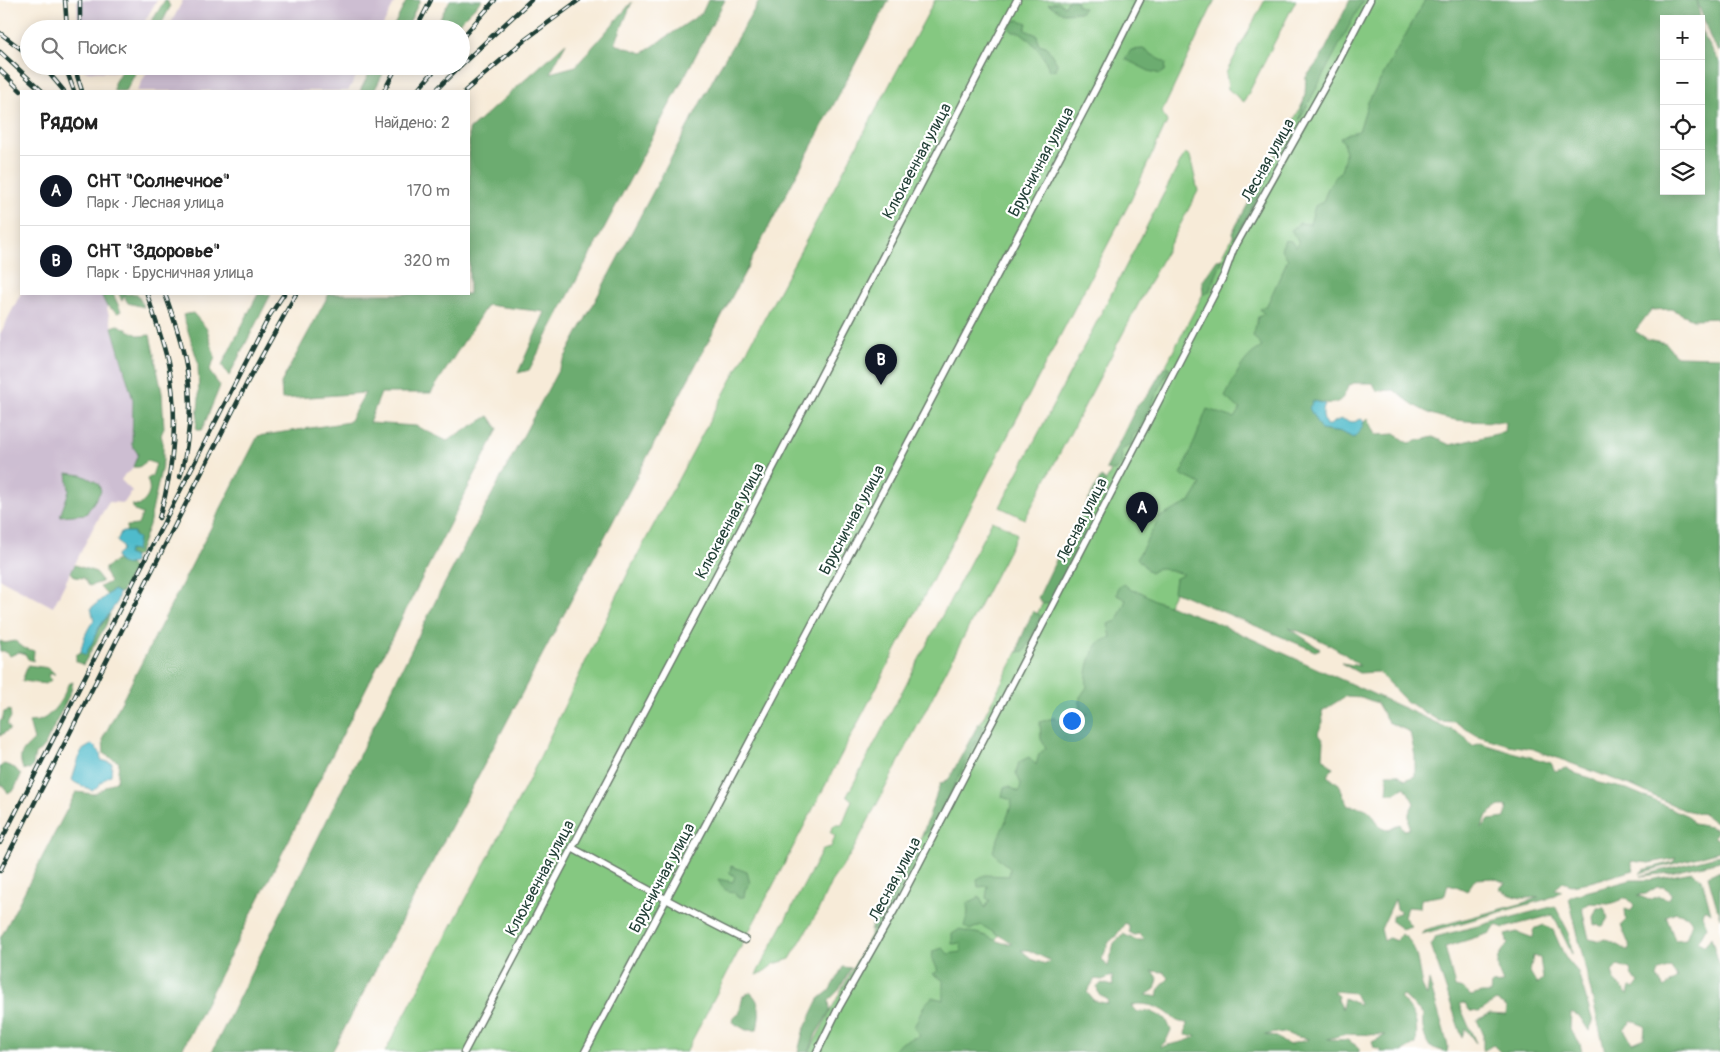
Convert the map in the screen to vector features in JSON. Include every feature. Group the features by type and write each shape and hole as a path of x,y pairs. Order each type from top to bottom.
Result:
{"street":[{"name":"Клюквенная улица","path":"464,1052 741,529 1017,0"},
{"name":"Брусничная улица","path":"585,1052 863,530 1140,0"},
{"name":"Лесная улица","path":"816,1052 839,1007 905,891 1224,275 1233,250 1331,76 1370,0"},
{"path":"572,848 666,898 691,914 745,940"}],"shaded area":[{"path":"77,0 157,0 145,20 78,20"},
{"path":"183,0 396,0 386,20 173,20"},
{"path":"145,75 357,75 349,90 138,90"},
{"path":"20,295 103,295 133,400 132,435 140,450 131,471 125,474 121,480 132,491 124,503 109,502 94,526 53,607 0,579 0,334"}],"green space":[{"path":"165,0 167,0 170,7 164,20 153,20"},
{"path":"407,0 420,0 410,20 397,20"},
{"path":"450,0 482,0 462,20 439,20"},
{"path":"708,0 725,0 529,370 518,373 545,312 487,305 431,393 381,393 369,423 416,426 447,441 489,416 498,429 181,1052 0,1052 0,939 76,792 94,794 117,780 119,762 104,754 103,738 258,436 349,422 365,393 282,399 281,383 328,295 470,295 470,129 566,43 550,73 576,66 632,2 615,44 643,53 702,13"},
{"path":"760,0 889,0 332,1052 212,1052 439,594 719,68"},
{"path":"935,0 1215,0 1162,112 1167,122 1131,200 686,1052 385,1052 527,784 629,571"},
{"path":"1068,0 1076,0 1078,6 1084,8 1081,12 1063,13 1048,4 1058,2 1065,6"},
{"path":"1265,0 1296,0 1244,102 1228,89 1226,73"},
{"path":"1350,0 1363,0 1299,121 1305,95 1306,77 1321,58"},
{"path":"1357,0 1479,0 938,1052 809,1052 1219,263"},
{"path":"1425,0 1697,0 1699,15 1660,15 1660,195 1705,195 1705,38 1720,63 1720,318 1693,319 1671,309 1651,310 1635,331 1647,339 1666,343 1676,356 1720,357 1720,823 1714,822 1704,814 1684,810 1632,786 1533,749 1509,745 1478,736 1455,722 1439,721 1406,701 1378,672 1359,673 1341,663 1360,666 1326,643 1289,628 1320,649 1315,651 1173,591 1175,579 1184,574 1158,568 1150,573 1137,558 1160,517 1190,502 1201,484 1181,475 1207,409 1234,418 1240,409 1225,397 1244,362 1262,347 1253,336 1258,317 1264,314 1260,309 1267,305 1288,259 1281,249 1285,240 1291,241 1296,247 1299,243 1291,230 1300,223 1310,224 1315,206 1323,202 1329,185 1341,171 1345,155 1344,143 1340,138 1349,133 1359,131 1368,102","holes":["1354,383 1373,383 1377,391 1394,390 1419,408 1440,417 1462,421 1506,422 1505,432 1450,445 1433,437 1409,443 1395,434 1376,435 1368,418 1354,438 1343,433 1321,430 1314,401 1326,403 1340,401 1346,393 1348,386"]},
{"path":"1697,0 1720,0 1720,52 1711,40 1705,23 1705,15 1702,15"},
{"path":"1019,20 1027,23 1025,30 1037,35 1039,44 1046,46 1057,63 1056,70 1049,71 1042,55 1033,44 1020,32 1013,32 1009,28 1013,21"},
{"path":"1143,49 1166,63 1165,71 1160,74 1149,71 1125,59 1131,50"},
{"path":"119,75 134,75 127,90 114,90 114,83"},
{"path":"368,75 382,75 375,90 361,90"},
{"path":"1292,124 1292,133 1278,158 1274,154"},
{"path":"1185,153 1190,156 1198,191 1025,519 1000,507"},
{"path":"1270,166 1271,171 1235,239 1232,233 1257,188 1263,173"},
{"path":"1223,259 1209,292 1203,294 1202,282 1217,260"},
{"path":"101,295 113,295 121,311 118,313 106,305"},
{"path":"119,295 138,295 144,307 128,303 124,296 122,301"},
{"path":"257,295 270,295 229,376 222,365"},
{"path":"193,313 207,329 215,358 209,371 220,386 202,430 196,430 199,399 198,362 183,315"},
{"path":"118,325 140,336 150,335 162,393 164,428 161,435 163,461 149,525 138,555 134,557 127,554 134,532 126,532 127,526 138,525 142,514 135,511 132,505 139,506 147,497 149,487 147,479 152,476 156,464 147,461 139,467 133,467 138,454 132,445 133,400 112,327"},
{"path":"1164,367 1170,367 1139,430 1133,435 1131,445 1121,450 1122,463 1115,471 1106,469 1137,406 1148,395"},
{"path":"67,473 82,475 98,483 101,491 86,514 60,516 69,491"},
{"path":"1101,477 1105,480 1086,525 1077,521"},
{"path":"992,521 1007,527 1017,534 852,852 831,882 817,913 790,959 774,964 756,975 823,849 831,847 835,836 830,832 834,825 842,825 852,800 847,796"},
{"path":"1077,527 1086,532 1050,603 1043,604 1038,598 1057,558 1065,553 1067,541"},
{"path":"117,560 124,565 130,564 133,569 122,592 119,593 113,590 107,595 100,587 110,582 105,573 105,568"},
{"path":"75,565 96,572 102,582 89,586 84,578 75,577 71,572"},
{"path":"1124,584 1131,590 1141,592 1154,600 1215,622 1463,735 1472,746 1480,743 1542,760 1551,763 1555,771 1566,768 1599,783 1627,789 1646,797 1688,816 1694,824 1718,830 1714,837 1720,840 1720,851 1640,873 1643,870 1673,862 1676,858 1650,863 1631,861 1634,870 1590,882 1571,885 1563,882 1555,889 1562,891 1547,899 1422,934 1424,930 1524,903 1539,897 1523,898 1509,894 1499,888 1506,883 1494,878 1475,879 1467,891 1448,884 1445,895 1421,899 1420,908 1407,907 1404,916 1411,926 1402,929 1392,922 1392,916 1401,912 1397,909 1395,899 1381,929 1384,941 1389,938 1396,941 1401,934 1413,946 1423,989 1427,996 1429,980 1448,1046 1447,1052 1430,1047 1424,1031 1423,1014 1403,996 1400,998 1410,1009 1415,1019 1417,1037 1416,1044 1402,1052 1380,1052 1380,1050 1374,1048 1372,1042 1386,1035 1346,1034 1327,1039 1347,1040 1359,1047 1359,1052 892,1052 901,1043 920,1036 914,1027 925,1004 932,997 943,1000 943,980 933,974 938,971 932,957 933,951 943,948 948,954 961,952 961,943 952,944 952,934 960,929 966,932 981,934 999,942 1012,943 981,925 970,930 964,926 968,913 967,903 980,897 985,908 990,900 986,898 988,886 978,887 977,879 985,875 1009,876 1010,868 993,851 1011,807 1012,800 1002,797 1004,787 1010,787 1019,792 1021,784 1016,773 1019,762 1029,757 1036,765 1039,754 1046,748 1041,739 1040,722 1053,718 1071,720 1075,716 1088,714 1080,709 1080,697 1087,687 1088,670 1093,652 1099,643 1111,637 1108,624 1117,621 1126,600 1117,595 1118,587","holes":["1346,696 1361,697 1377,703 1388,722 1410,732 1415,756 1415,776 1405,780 1398,774 1386,774 1388,781 1387,793 1395,793 1405,787 1414,803 1409,813 1409,829 1404,830 1400,824 1389,830 1379,826 1373,815 1364,808 1348,806 1339,784 1327,776 1333,768 1323,757 1324,741 1318,733 1323,722 1322,711","1500,806 1507,806 1505,818 1489,820 1481,830 1487,815","1125,923 1129,925 1129,932 1134,935 1139,934 1145,940 1136,940 1123,934 1114,943 1108,967 1102,959 1109,942","1021,950 1028,950 1051,961 1046,964 1033,960","1152,971 1164,972 1169,978 1158,990 1159,997 1146,995 1155,989 1158,979","1112,976 1113,986 1102,983 1097,987 1099,995 1107,999 1108,1004 1093,1000 1087,992 1095,979 1102,980","1333,992 1354,993 1360,1005 1344,998 1342,1009 1337,1000 1338,996","1141,1004 1159,1008 1177,1021 1187,1023 1185,1035 1197,1036 1184,1042 1160,1047 1166,1041 1171,1030 1166,1019 1150,1011 1138,1012 1131,1006","1283,1032 1309,1039 1290,1045 1277,1037 1264,1035"]},
{"path":"1033,611 1041,616 1025,651 1018,652 1020,641"},
{"path":"110,614 106,625 83,665 76,661 76,655 81,652 85,655 98,629"},
{"path":"0,641 5,643 15,641 24,648 34,651 33,661 28,659 25,654 19,652 10,656 4,651 0,651"},
{"path":"28,665 49,668 55,674 48,674 51,680 46,684 22,681"},
{"path":"73,682 71,691 43,749 35,754 30,770 23,769 21,764 22,753 34,740 29,722 40,721 50,714 64,694 68,684"},
{"path":"10,710 11,717 7,724 10,729 0,736 0,721 4,712"},
{"path":"979,723 984,726 933,828 922,836 940,784 949,779"},
{"path":"4,764 15,768 21,775 14,790 8,794 3,785 0,785 0,767"},
{"path":"909,852 918,852 881,925 870,931 877,911"},
{"path":"1720,855 1720,861 1670,873 1641,876"},
{"path":"731,866 747,872 750,883 745,890 744,897 737,897 734,892 726,890 718,879 733,882 735,876 730,873"},
{"path":"1720,870 1720,918 1708,876"},
{"path":"1692,872 1702,879 1711,913 1705,909 1702,914 1707,926 1698,942 1705,946 1711,937 1720,967 1720,1052 1605,1052 1569,898 1631,880 1650,880","holes":["1657,887 1664,887 1672,893 1669,899 1659,896 1649,900 1637,895 1646,894","1627,898 1634,905 1631,911 1625,909 1626,920 1621,925 1630,947 1628,951 1606,939 1597,941 1589,939 1582,908 1590,903 1609,904","1676,912 1688,916 1692,923 1686,939 1675,940 1666,916","1618,965 1630,969 1632,976 1639,982 1635,988 1630,987 1628,995 1614,979 1612,972","1671,967 1677,978 1664,988 1657,977 1659,971","1632,1021 1645,1026 1644,1038 1632,1043 1624,1029"]},
{"path":"1555,906 1569,933 1572,954 1553,915 1504,928 1496,925 1490,933 1445,947 1455,987 1463,989 1471,996 1491,993 1492,984 1503,983 1498,963 1501,954 1508,944 1505,935 1517,932 1533,938 1534,929 1544,925 1553,930 1565,957 1578,972 1593,1022 1589,1031 1580,1017 1571,1013 1570,1029 1580,1044 1582,1052 1500,1052 1493,1045 1483,1051 1483,1033 1477,1020 1489,1014 1506,1015 1507,1007 1496,1001 1479,1012 1470,1011 1464,1003 1459,1004 1476,1043 1465,1028 1462,1037 1431,945 1435,937","holes":["1533,956 1540,958 1543,979 1537,984 1530,972"]},
{"path":"1597,908 1604,908 1608,918 1603,926 1594,925 1593,917"},
{"path":"843,967 851,968 839,990 829,1000 830,1011 816,1034 809,1052 798,1052 803,1032 819,999 829,991"},
{"path":"750,992 757,1000 759,1009 757,1030 746,1030 732,1022 734,1016 739,1014 743,996"}],"water":[{"path":"1313,401 1325,404 1323,414 1326,425 1330,425 1340,419 1354,422 1361,419 1364,421 1362,428 1354,438 1343,433 1321,430 1309,408"},
{"path":"121,532 134,532 134,536 138,538 136,551 129,550 127,554 134,557 134,563 124,565 117,560 116,555 121,552 122,547 117,541"},
{"path":"113,590 119,593 116,604 98,629 85,655 81,652 82,644 94,620 91,608"},
{"path":"92,744 100,752 101,760 112,763 111,775 92,791 72,780 81,751"}],"railway":[{"path":"65,0 66,20"},
{"path":"80,0 80,20"},
{"path":"421,20 431,0"},
{"path":"470,29 495,0"},
{"path":"470,57 531,0"},
{"path":"466,90 526,39 579,0"},
{"path":"0,33 20,48"},
{"path":"0,52 20,71"},
{"path":"0,70 20,90"},
{"path":"25,75 41,90"},
{"path":"51,75 63,90"},
{"path":"68,75 74,90"},
{"path":"77,75 82,90"},
{"path":"385,90 392,75"},
{"path":"418,90 430,75"},
{"path":"436,90 451,75"},
{"path":"147,295 166,354 173,402 174,422 171,461 159,518"},
{"path":"165,295 183,349 189,385 189,423 180,477"},
{"path":"0,843 270,315 283,295"},
{"path":"0,871 248,381 295,295"}],"place":[{"name":"СНТ \"Здоровье\"","path":"881,385"},
{"name":"СНТ \"Солнечное\"","path":"1142,533"}]}
